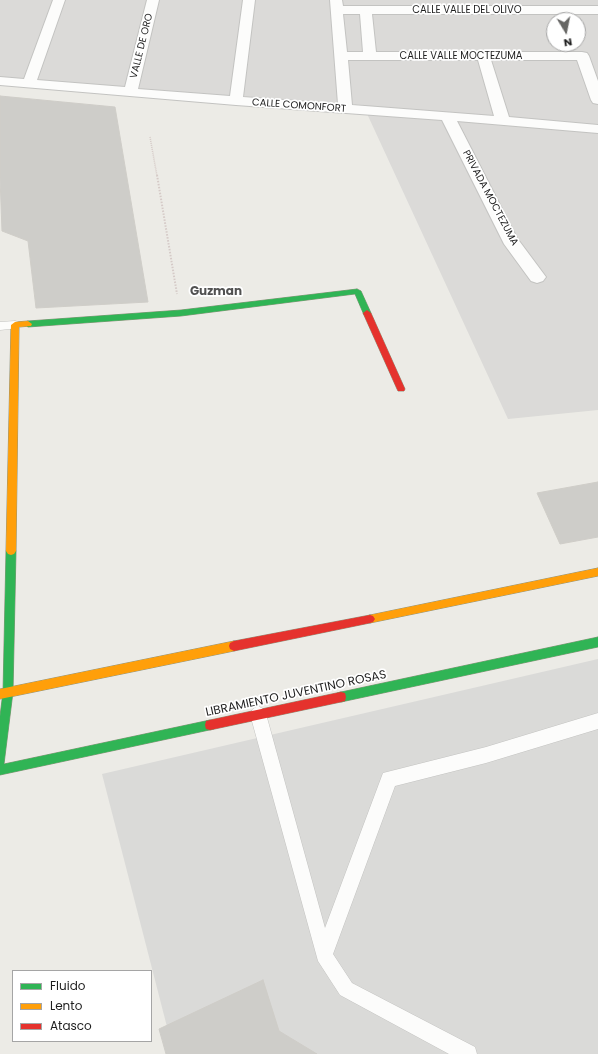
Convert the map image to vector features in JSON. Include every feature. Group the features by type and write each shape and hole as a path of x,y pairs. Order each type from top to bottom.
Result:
{"street":[{"path":"29,83 59,0"},
{"name":"VALLE DE ORO","path":"131,91 153,0"},
{"path":"236,101 249,0"},
{"path":"336,5 345,109"},
{"name":"CALLE VALLE DEL OLIVO","path":"336,5 366,10 529,5 598,10"},
{"path":"366,10 370,56"},
{"name":"CALLE VALLE MOCTEZUMA","path":"340,56 582,56 598,100"},
{"path":"483,56 503,121"},
{"name":"CALLE COMONFORT","path":"0,81 598,129"},
{"name":"PRIVADA MOCTEZUMA","path":"447,116 510,240 537,277"},
{"path":"0,761 4,693 15,325 180,312 358,291 401,390"},
{"path":"4,693 598,572"},
{"name":"LIBRAMIENTO JUVENTINO ROSAS","path":"0,770 598,642"}],"lane":[{"path":"0,326 15,325"},
{"path":"258,714 324,955 346,989 468,1054"},
{"path":"324,955 389,779 486,754 598,721"}],"path":[{"path":"150,137 180,312"}],"shaded area":[{"path":"0,0 598,0 598,410 508,419 363,105 0,79"},
{"path":"598,659 598,1054 174,1054 102,774"}],"building":[{"path":"0,96 115,107 148,302 36,308 28,241 2,231"},
{"path":"598,482 598,537 560,544 537,493"},
{"path":"263,980 279,1031 317,1054 166,1054 159,1029"}],"traffic: fast":[{"path":"28,324 181,313 357,291 367,313"},
{"path":"0,761 8,692 11,551"},
{"path":"341,697 598,642"},
{"path":"0,770 210,725"}],"traffic: slow":[{"path":"11,551 15,325 28,324"},
{"path":"370,619 598,572"},
{"path":"0,694 234,646"}],"traffic: jam":[{"path":"367,313 401,389"},
{"path":"234,646 370,619"},
{"path":"210,725 341,697"}],"district":[{"name":"Guzman","path":"216,292"}]}
